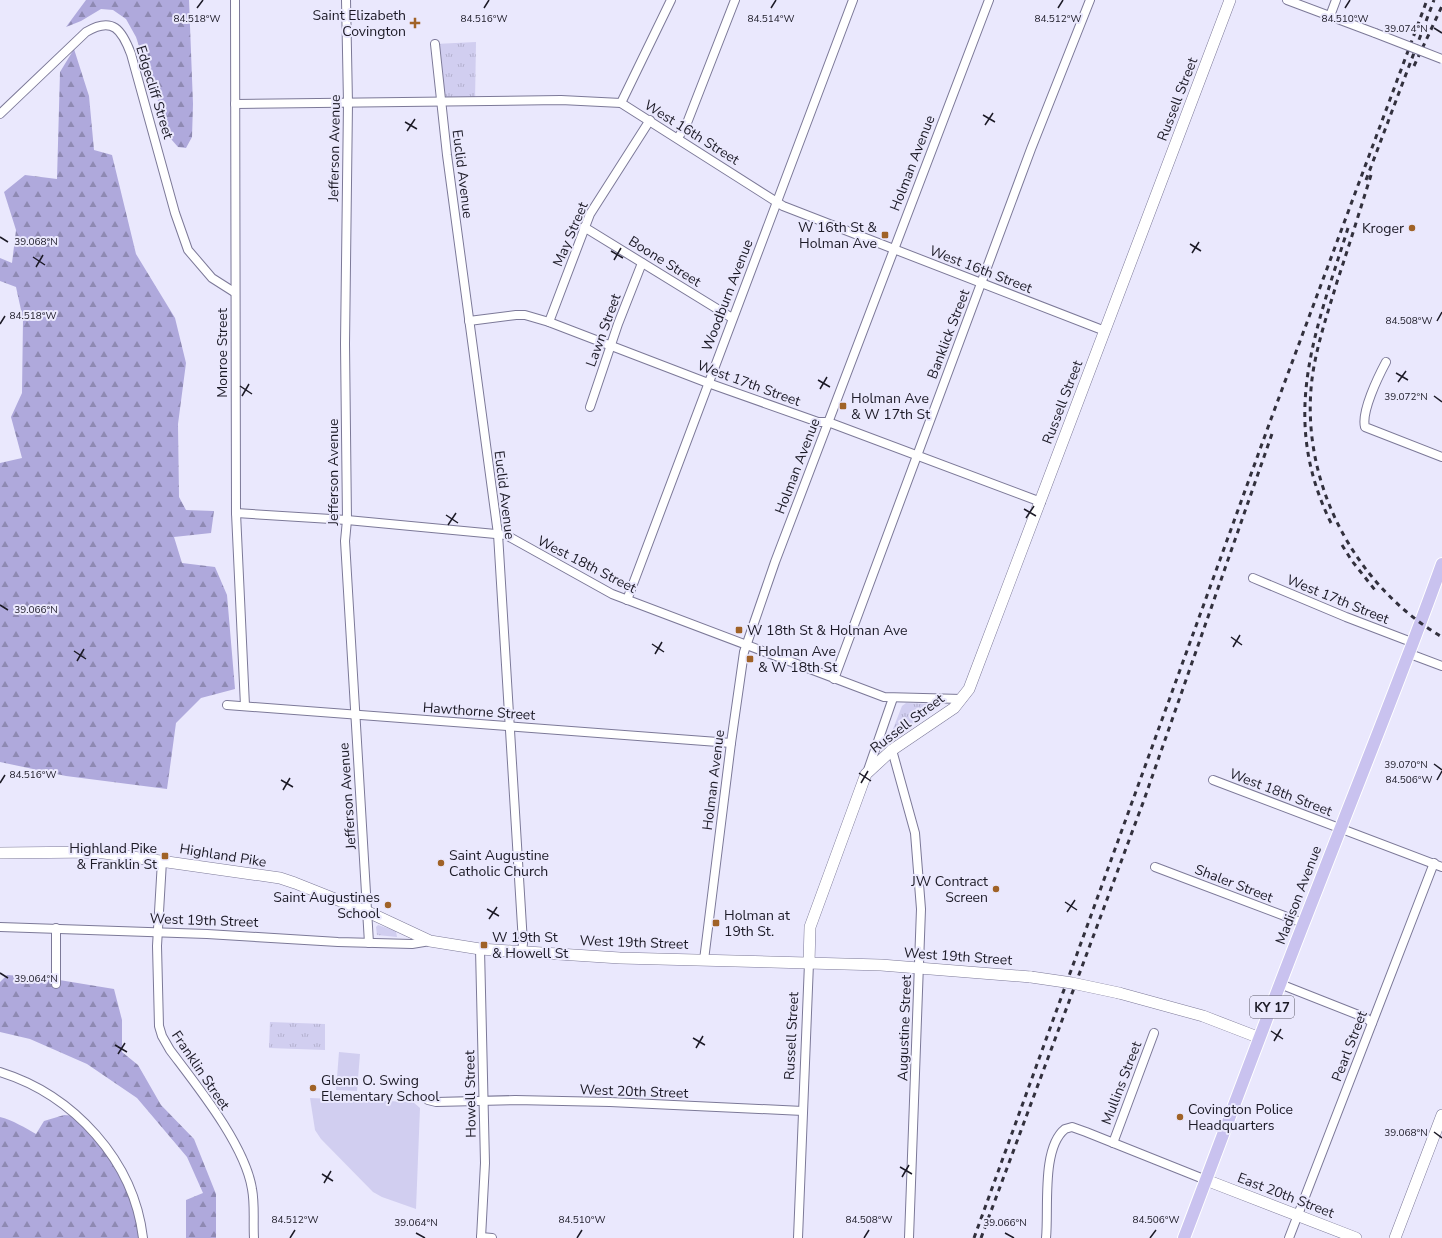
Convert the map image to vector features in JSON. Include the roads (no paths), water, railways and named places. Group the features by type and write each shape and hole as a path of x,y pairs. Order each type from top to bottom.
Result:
{"main road":[{"name":"Madison Avenue","path":"1184,1238 1303,923 1412,648 1442,564"}],"street":[{"name":"Monroe Street","path":"235,0 234,292 236,513 245,706"},
{"name":"Jefferson Avenue","path":"346,0 348,103 346,344 347,520 345,541 369,943"},
{"path":"621,103 671,0"},
{"path":"678,138 687,124 735,0"},
{"name":"Woodburn Avenue","path":"627,600 776,201 853,0"},
{"name":"Holman Avenue","path":"704,960 730,743 745,645 893,249 989,0"},
{"name":"Banklick Street","path":"834,679 1031,149 1090,0"},
{"name":"Russell Street","path":"866,774 892,750 954,708 969,688 980,664 1230,0"},
{"path":"1287,0 1442,59"},
{"path":"1330,16 1336,0"},
{"name":"Edgecliff Street","path":"0,114 86,32 96,26 107,25 112,26 121,32 131,54 175,214 188,250 212,278 234,292"},
{"name":"Euclid Avenue","path":"435,44 469,321 498,534 524,943 522,952"},
{"name":"West 16th Street","path":"235,104 442,103 560,100 621,103 650,120 783,206 1105,330"},
{"name":"May Street","path":"549,322 590,214 650,120"},
{"name":"Boone Street","path":"584,227 732,318"},
{"name":"Lawn Street","path":"590,407 610,346 642,263"},
{"name":"West 17th Street","path":"469,321 516,314 549,322 708,383 818,422 828,422 1040,502"},
{"path":"1386,362 1366,408 1363,421 1365,427 1442,457"},
{"name":"West 18th Street","path":"236,513 347,520 506,535 612,594 884,697 962,699"},
{"name":"West 17th Street","path":"1253,578 1346,617 1412,648 1442,666"},
{"name":"Russell Street","path":"798,1238 810,927 893,698"},
{"name":"Hawthorne Street","path":"227,705 730,743"},
{"name":"Augustine Street","path":"892,750 914,833 921,909 909,1238"},
{"name":"West 18th Street","path":"1213,780 1438,865"},
{"name":"Highland Pike","path":"0,853 97,852 280,878 295,882 368,912 430,942"},
{"name":"Franklin Street","path":"162,861 158,932 158,1017 162,1036 170,1050 228,1132 244,1163 252,1190 254,1238"},
{"name":"Pearl Street","path":"1289,1238 1372,1023 1438,865"},
{"name":"Shaler Street","path":"1155,867 1303,923"},
{"name":"West 19th Street","path":"0,927 158,932 369,943 412,944 430,942 480,949 620,958 881,965 1032,977 1072,982 1119,993 1203,1016 1260,1038"},
{"path":"56,928 56,984"},
{"name":"Howell Street","path":"480,949 485,1163 481,1237"},
{"path":"1280,984 1366,1018 1372,1023"},
{"name":"Mullins Street","path":"1113,1143 1154,1032"},
{"path":"0,1072 14,1077 53,1097 95,1133 114,1158 131,1188 142,1222 144,1238"},
{"name":"West 20th Street","path":"428,1100 436,1102 465,1102 483,1100 610,1102 803,1111"},
{"path":"1395,1238 1442,1115"},
{"path":"1046,1238 1050,1166 1055,1139 1064,1129 1072,1128 1206,1180"},
{"name":"East 20th Street","path":"1206,1180 1356,1238"},
{"path":"481,1237 492,1238"}],"railway":[{"path":"974,1238 1271,419 1427,0"},
{"path":"1366,180 1434,0"},
{"path":"1414,66 1442,6"},
{"path":"1371,175 1320,338 1315,360 1310,411 1314,450 1323,488 1338,524 1357,557 1382,588 1410,615 1442,637"},
{"path":"1331,523 1315,484 1307,447 1305,411 1308,375 1314,340 1348,228"},
{"path":"981,1238 1144,800 1273,431"},
{"path":"1342,545 1352,561 1375,590"}],"place":[{"name":"Saint Elizabeth Covington","path":"415,23"},
{"name":"Kroger","path":"1412,228"},
{"name":"W 16th St & Holman Ave","path":"885,235"},
{"name":"Holman Ave & W 17th St","path":"843,406"},
{"name":"W 18th St & Holman Ave","path":"739,630"},
{"name":"Holman Ave & W 18th St","path":"750,659"},
{"name":"Highland Pike & Franklin St","path":"165,856"},
{"name":"Saint Augustine Catholic Church","path":"441,863"},
{"name":"JW Contract Screen","path":"996,889"},
{"name":"Saint Augustines School","path":"388,905"},
{"name":"Holman at 19th St.","path":"716,923"},
{"name":"W 19th St & Howell St","path":"484,945"},
{"name":"Glenn O. Swing Elementary School","path":"313,1088"},
{"name":"Covington Police Headquarters","path":"1180,1117"}]}
